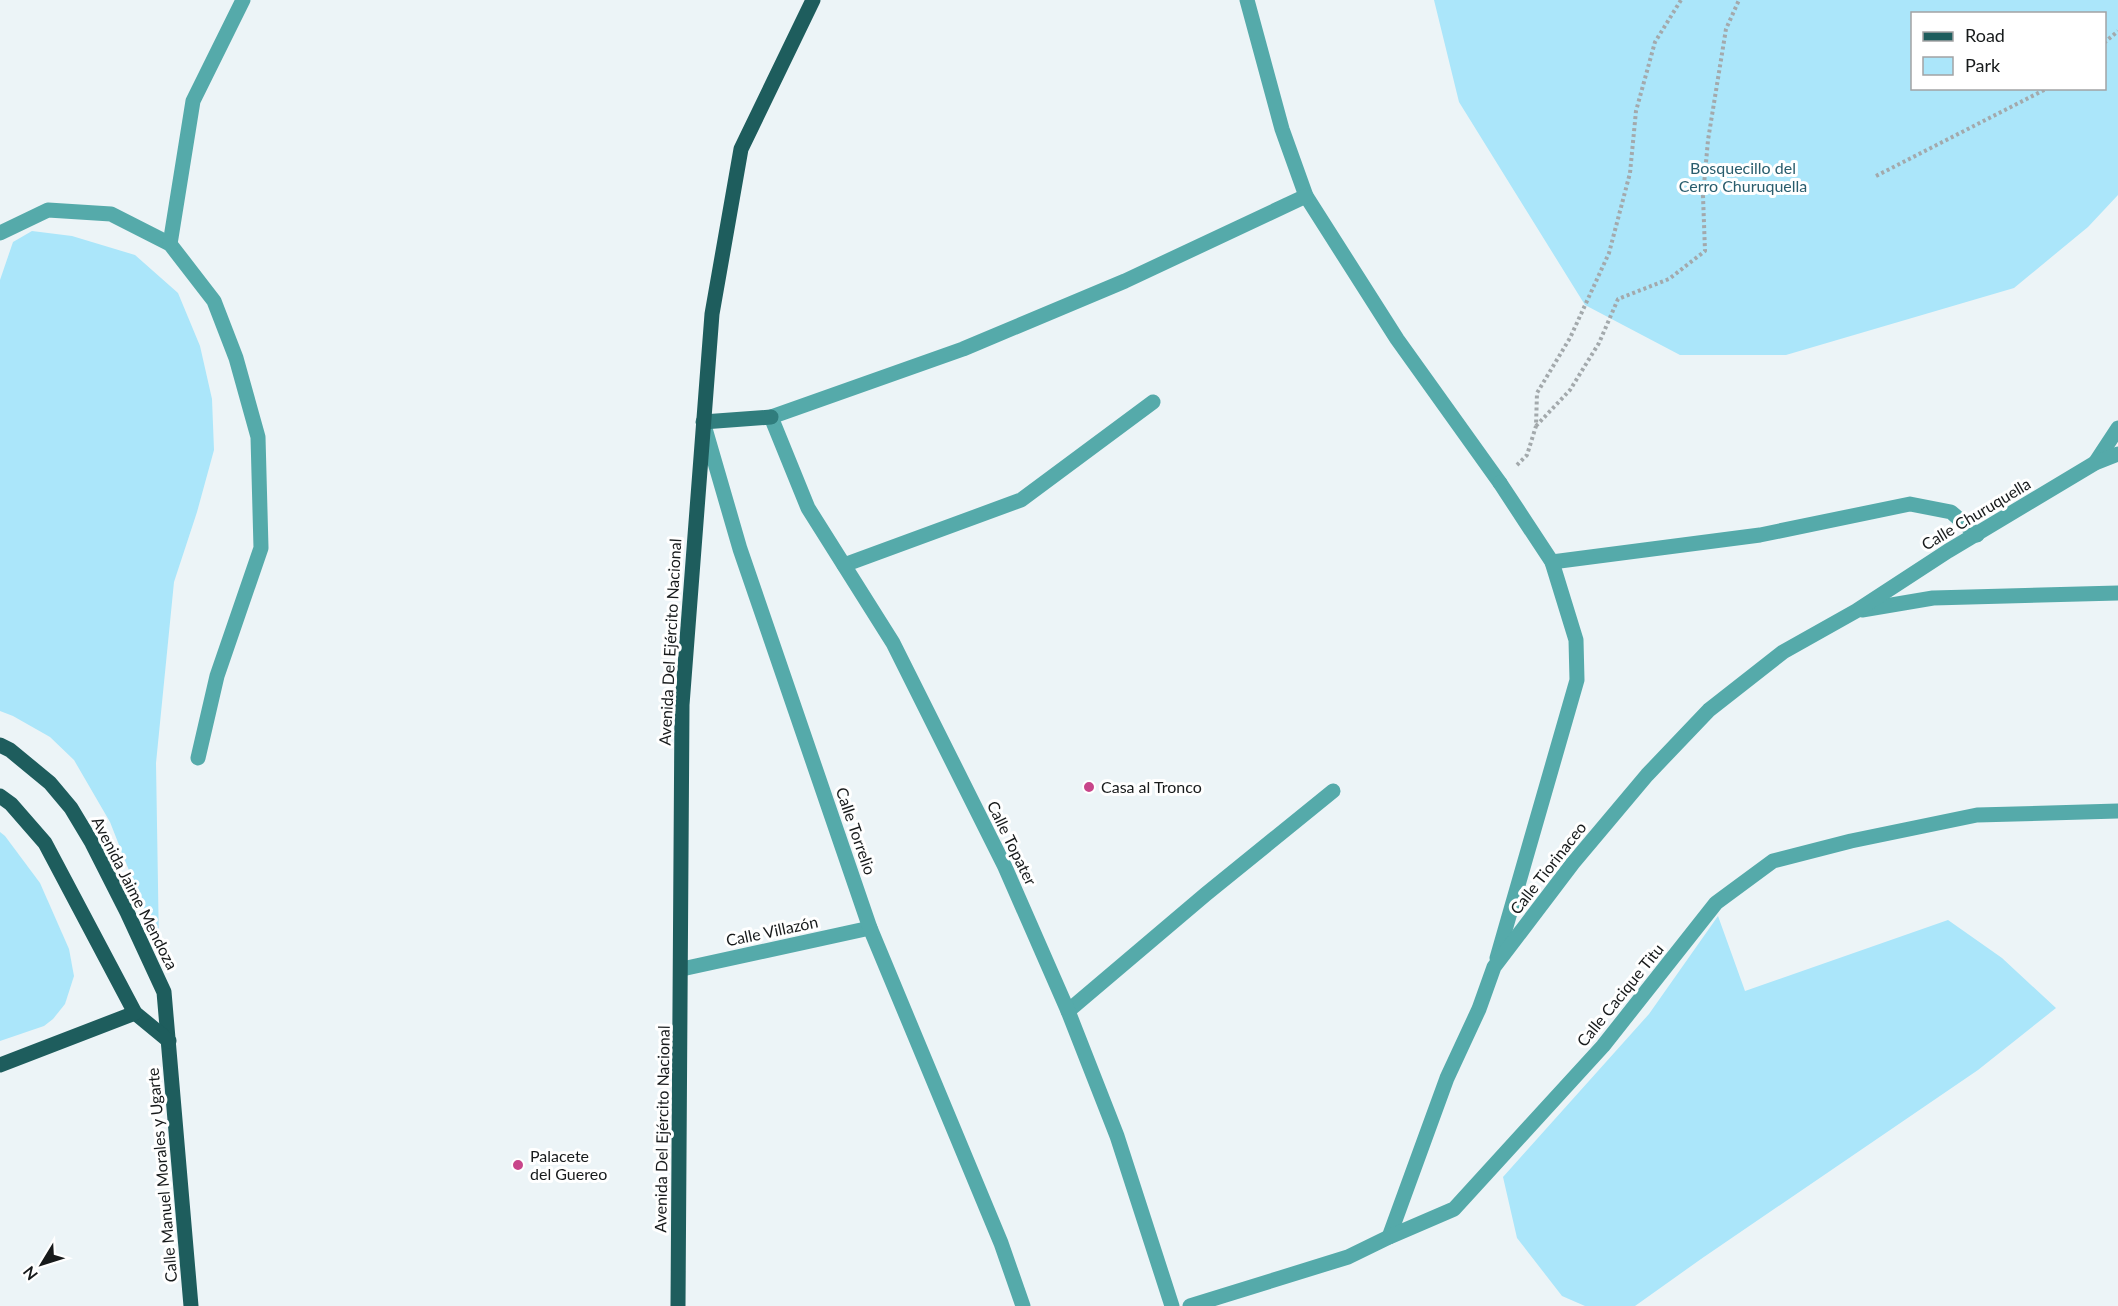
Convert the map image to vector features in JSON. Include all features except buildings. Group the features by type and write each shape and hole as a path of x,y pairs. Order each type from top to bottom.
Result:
{"main road":[{"name":"Avenida Del Ejército Nacional","path":"678,1306 682,705 712,314 741,149 813,0"},
{"name":"Avenida Jaime Mendoza","path":"0,745 10,750 50,783 71,808 92,843 164,992 169,1041"},
{"path":"0,796 11,804 45,843 135,1013 169,1041"},
{"path":"0,1065 135,1013"},
{"name":"Calle Manuel Morales y Ugarte","path":"169,1041 191,1306"}],"street":[{"path":"170,244 193,101 243,0"},
{"path":"1247,0 1282,129 1306,196 1397,339 1500,483 1552,562 1576,640 1577,680 1494,967"},
{"path":"703,422 771,417 963,349 1125,281 1306,196"},
{"path":"0,233 48,210 111,214 170,244 214,301 236,358 258,437 261,548 217,676 198,758"},
{"path":"844,565 1021,500 1153,402"},
{"name":"Calle Topater","path":"771,417 808,508 893,643 1005,867 1068,1011 1117,1136 1172,1306"},
{"name":"Calle Torrelio","path":"703,422 740,549 870,928 1001,1243 1023,1306"},
{"path":"2095,463 2118,428"},
{"name":"Calle Churuquella","path":"1856,611 2095,463 2118,454"},
{"path":"1552,562 1760,535 1910,504 1952,512 1977,535"},
{"path":"1856,611 1934,598 2118,593"},
{"name":"Calle Tiorinaceo","path":"1389,1237 1443,1089 1479,1009 1494,967 1573,863 1647,775 1709,710 1783,652 1856,611"},
{"path":"1068,1011 1206,894 1333,791"},
{"name":"Calle Cacique Titu","path":"1190,1306 1348,1257 1454,1209 1604,1046 1716,903 1773,861 1851,841 1977,815 2118,811"},
{"name":"Calle Villazón","path":"682,969 870,928"}],"path":[{"path":"1500,483 1527,456 1536,426 1537,393 1570,338 1610,253 1630,173 1636,111 1655,42 1681,0"},
{"path":"1536,426 1570,390 1599,343 1618,298 1669,279 1705,250 1703,196 1708,140 1726,29 1738,0"},
{"path":"2106,41 2118,31"},
{"path":"1876,176 2044,90"}],"green space":[{"name":"Bosquecillo del Cerro Churuquella","path":"1434,0 2118,0 2118,195 2088,227 2014,288 1786,355 1680,355 1585,305 1459,102"},
{"path":"32,231 72,236 135,255 178,293 200,346 212,399 214,450 174,582 156,763 159,947 110,822 74,760 50,737 0,711 0,280 13,242"},
{"path":"0,832 40,883 69,949 74,976 65,1004 53,1019 44,1026 0,1041"},
{"path":"1718,916 1745,991 1948,920 2002,958 2056,1008 1978,1070 1635,1306 1585,1306 1562,1296 1517,1238 1503,1177 1649,1014"}],"place":[{"name":"Casa al Tronco","path":"1089,787"},
{"name":"Palacete del Guereo","path":"518,1165"}]}
